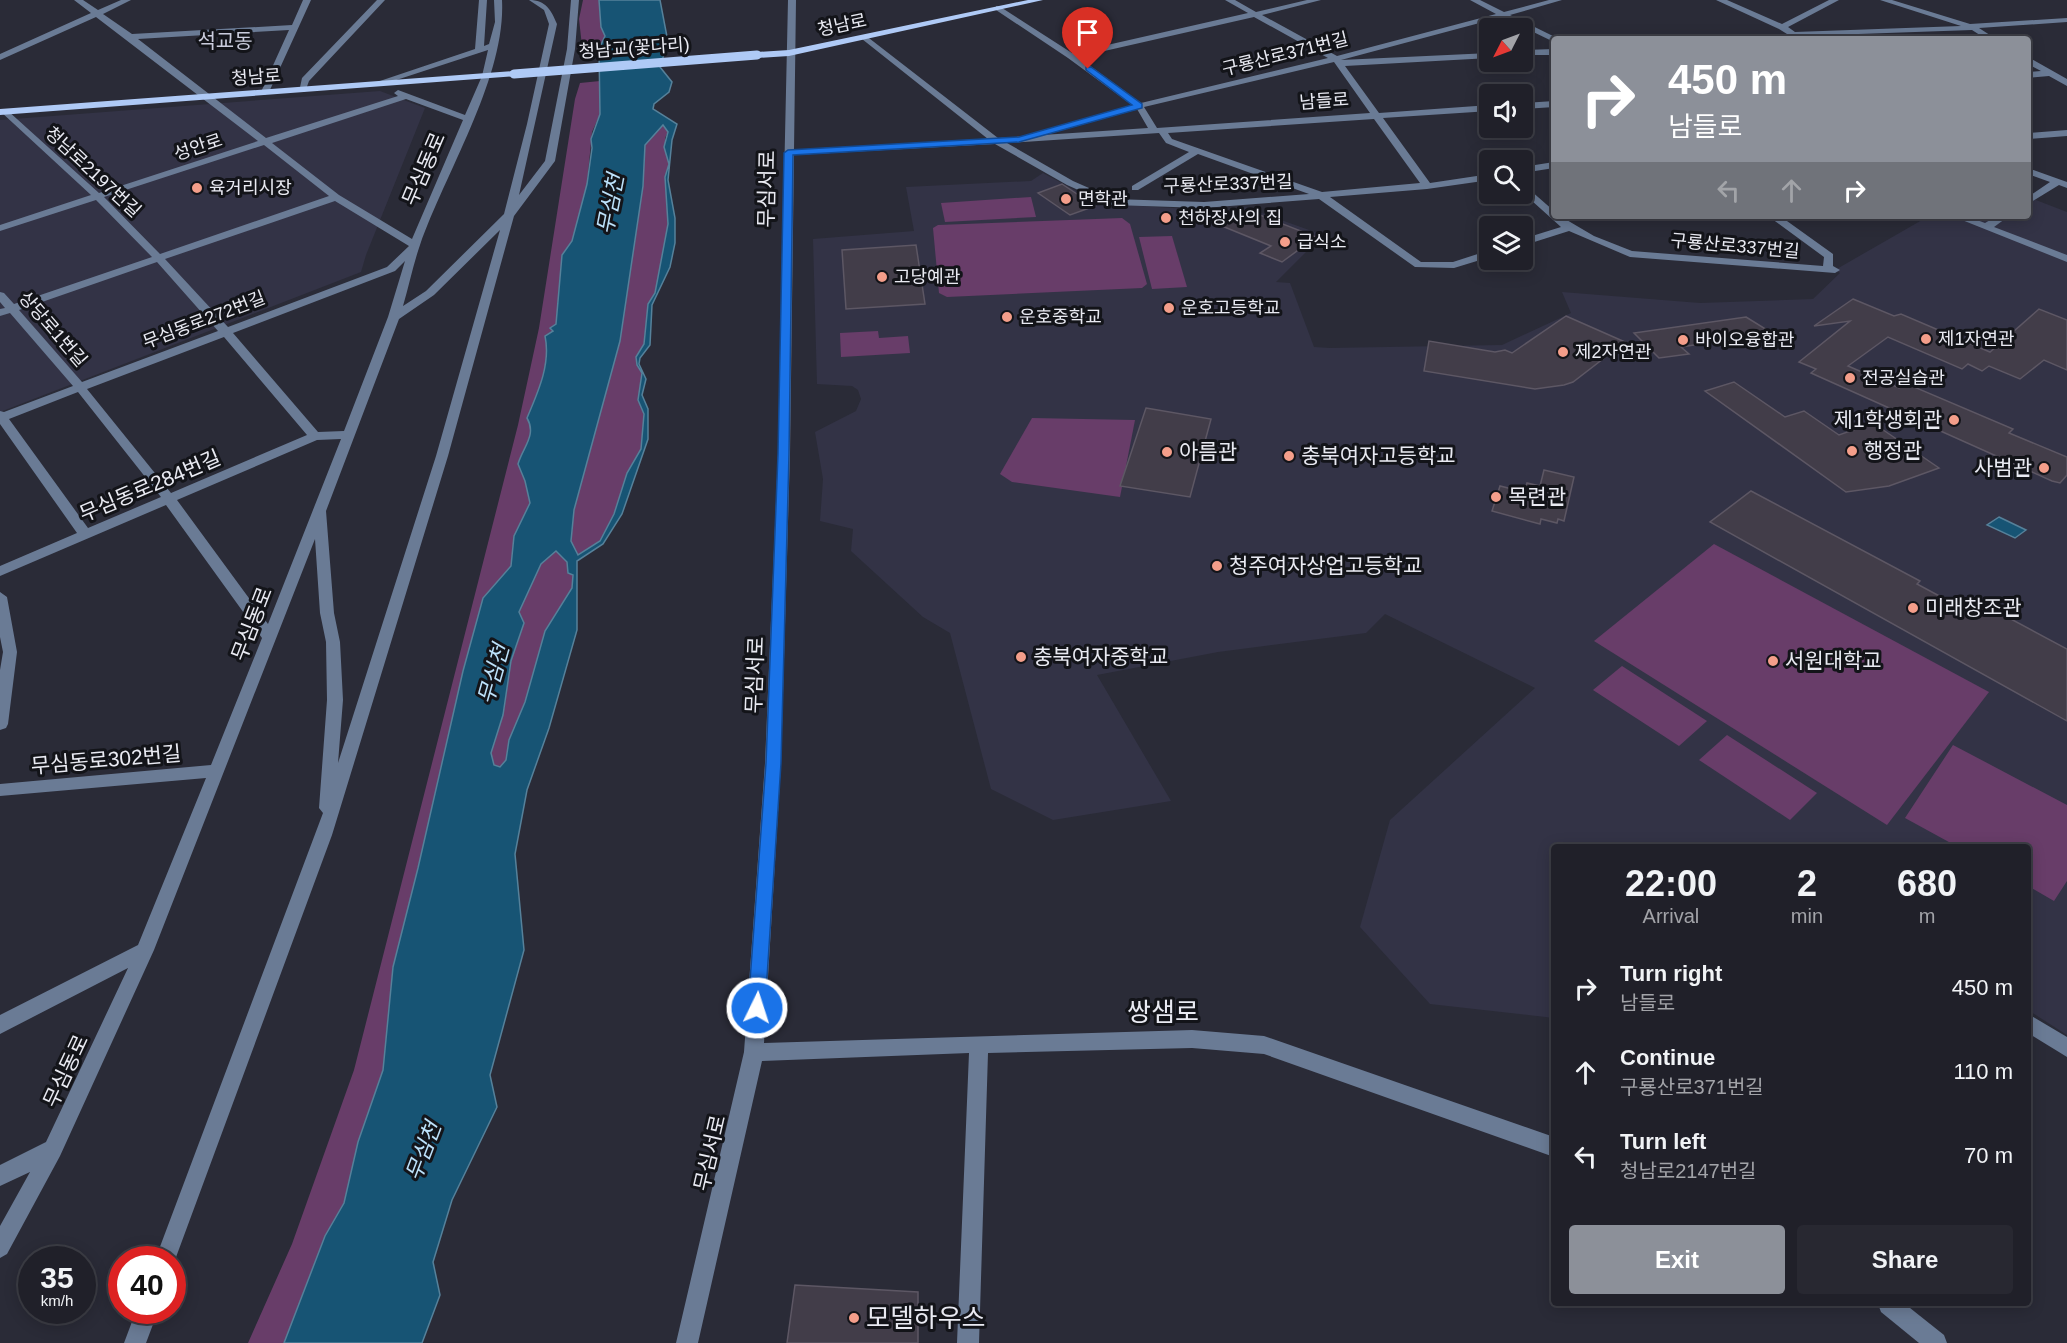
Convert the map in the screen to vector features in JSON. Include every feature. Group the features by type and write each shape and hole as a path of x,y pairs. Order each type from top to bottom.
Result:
{"main road":[{"name":"청남로","path":"757,55 789,53 1039,0"},
{"name":"청남교(꽃다리)","path":"514,74 757,55"},
{"name":"청남로","path":"2,112 514,74"}],"street":[{"path":"78,0 130,37 336,197 415,245"},
{"path":"0,57 127,0"},
{"path":"265,92 307,0"},
{"path":"302,90 305,80 381,0"},
{"name":"무심동로","path":"0,1247 53,1149 145,950 270,638 394,317 415,245 486,76 483,0"},
{"name":"무심동로","path":"486,49 499,22 498,0"},
{"path":"171,1246 324,835 438,467 510,214 553,24 547,9 534,0"},
{"path":"394,317 430,293 510,214 550,161 571,49 575,0"},
{"name":"무심서로","path":"687,1343 754,1052 774,751 784,454 789,53 792,0"},
{"path":"1229,0 1337,61 1427,186"},
{"path":"1071,56 1317,0"},
{"path":"1474,0 1551,38"},
{"name":"구룡산로371번길","path":"1019,140 1139,106 1337,61 1558,0"},
{"path":"1720,0 1782,27 1796,36"},
{"path":"1782,27 1836,0"},
{"path":"1884,0 1972,27 1987,36"},
{"path":"999,8 1071,56 1139,106 1169,141 1197,151"},
{"path":"1815,36 2067,20"},
{"path":"130,37 295,27"},
{"path":"1926,30 1935,36"},
{"name":"구룡산로337번길","path":"865,37 996,141 1070,183 1112,202 1203,206 1427,186 1479,179"},
{"path":"375,84 486,49"},
{"path":"1533,53 1551,52"},
{"path":"1337,61 1479,55"},
{"path":"2031,62 2067,83"},
{"path":"2031,75 2067,72"},
{"path":"375,84 468,119"},
{"name":"성안로","path":"0,228 406,96"},
{"path":"1533,105 1551,104"},
{"name":"남들로","path":"788,153 1019,140 1479,109"},
{"name":"청남로2197번길","path":"2,112 98,196 158,258 225,331 315,436"},
{"path":"2031,136 2067,133"},
{"name":"구룡산로337번길","path":"1135,188 1197,151 1320,195"},
{"path":"1533,169 1551,166"},
{"path":"2031,172 2062,184"},
{"path":"2031,200 2062,184"},
{"path":"1320,195 1419,265 1454,265 1479,257"},
{"name":"구룡산로337번길","path":"1533,196 1551,213"},
{"path":"0,313 336,197"},
{"name":"구룡산로337번길","path":"1557,219 1590,238 1630,254 1835,270 1828,268 1829,256 1777,219"},
{"path":"1966,219 2067,259"},
{"path":"1988,226 1999,219"},
{"path":"1533,239 1570,227"},
{"name":"무심동로272번길","path":"0,417 391,269 415,245"},
{"name":"상당로1번길","path":"0,295 79,386 169,498 270,638"},
{"path":"0,417 85,534"},
{"path":"315,436 348,435"},
{"name":"무심동로284번길","path":"0,571 315,436"},
{"path":"319,508 327,613 333,642 335,700 324,835"},
{"path":"0,597 10,652 0,724"},
{"name":"무심동로302번길","path":"0,790 217,771"},
{"path":"0,1025 145,950"},
{"path":"2031,1025 2067,1048"},
{"name":"쌍샘로","path":"754,1052 1192,1039 1264,1046 1551,1146"},
{"path":"968,1343 980,1044"},
{"path":"0,1176 53,1149"},
{"path":"1891,1306 1936,1343"},
{"path":"135,1343 142,1324"}],"shaded area":[{"path":"583,0 599,0 601,26 605,36 599,53 583,55 579,19"},
{"path":"600,81 600,114 592,132 587,184 572,241 562,255 556,324 553,330 545,336 545,367 527,418 531,430 530,436 518,464 530,503 514,536 511,566 483,598 463,671 393,967 383,1070 358,1142 344,1203 325,1236 284,1343 248,1343 292,1244 354,1070 518,425 539,328 575,99 580,83"},
{"name":"육거리시장","path":"380,91 425,108 361,272 0,412 0,120"},
{"path":"663,124 668,132 665,138 669,164 665,177 668,224 655,293 648,304 644,344 636,357 637,365 642,373 638,400 644,414 641,449 627,473 614,514 600,541 578,556 571,541 574,510 620,341 643,186 645,145"},
{"name":"서원대학교","path":"1043,173 1110,209 1124,205 1189,209 1203,222 1227,219 1245,207 1323,235 1276,282 1290,283 1314,347 1330,348 1502,345 1571,313 1562,292 1700,303 1813,299 1840,273 1835,270 1924,219 2031,219 2031,198 2067,212 2067,1035 2031,1012 2031,844 1551,844 1551,1018 1430,1004 1360,927 1390,820 1535,688 1385,614 1366,633 1218,652 1097,675 1171,801 1053,820 991,789 950,633 923,617 851,551 853,529 820,521 823,479 815,432 856,411 861,399 858,390 852,386 817,384 813,239 914,231 906,187 1031,181"},
{"path":"1031,197 1036,217 945,222 941,203"},
{"path":"1122,218 1130,224 1147,284 1142,288 947,297 939,293 933,228 938,225"},
{"path":"1172,236 1187,287 1152,289 1139,237"},
{"path":"878,331 879,338 908,336 910,353 841,357 840,333"},
{"path":"1032,418 1135,420 1120,497 1012,482 1000,474"},
{"path":"1714,544 1989,692 1887,825 1594,641"},
{"path":"556,551 567,562 574,575 572,588 545,631 525,702 509,740 506,760 500,767 494,765 491,753 503,715 511,661 524,623 519,612 541,564"},
{"path":"1622,666 1707,721 1679,746 1593,690"},
{"path":"1727,735 1817,793 1790,820 1699,760"},
{"path":"1953,745 2067,805 2067,881 2054,901 2031,888 2031,844 1953,844 1905,818"}],"water":[{"name":"무심천","path":"599,0 660,0 668,42 660,67 672,82 669,92 654,104 653,109 677,124 672,140 668,180 675,218 675,243 670,267 652,305 650,345 640,358 639,364 646,379 642,395 648,409 648,439 622,514 603,544 577,561 577,630 549,728 527,790 515,854 524,950 490,1075 497,1107 452,1200 433,1262 440,1295 422,1343 284,1343 325,1236 344,1203 358,1142 383,1070 393,967 463,671 483,598 511,566 514,536 530,503 518,464 530,436 530,424 527,418 545,367 545,336 553,331 550,328 556,324 562,255 572,241 587,184 591,139 600,114 599,49 605,36 601,27","holes":["663,125 668,132 664,147 669,164 665,177 668,224 655,293 648,304 644,344 636,357 637,365 642,373 638,400 644,414 641,449 627,473 614,514 600,541 578,555 571,541 574,510 620,341 643,186 645,145","556,551 567,562 568,573 573,575 572,588 545,631 525,702 509,740 506,760 500,767 494,765 491,753 503,715 511,661 524,623 519,612 541,564"]},
{"path":"1999,517 2026,530 2015,538 1987,525"}],"building":[{"name":"면학관","path":"1062,184 1095,206 1070,215 1038,193"},
{"name":"급식소","path":"1247,210 1316,237 1282,262 1260,253 1271,246 1222,226"},
{"name":"고당예관","path":"916,245 925,304 846,309 842,250"},
{"path":"1853,299 1894,316 1901,314 1990,352 2039,309 2067,320 2067,370 2044,360 2020,379 1989,366 1982,371 1968,364 1962,369 1888,337 1848,366 1899,388 1905,383 2013,429 2009,433 2067,457 2067,475 2060,483 2052,481 1811,373 1816,369 1799,362 1850,321 1814,326"},
{"name":"제2자연관","path":"1566,316 1625,342 1573,382 1564,385 1535,389 1424,371 1429,341 1495,352 1505,350 1512,353"},
{"name":"바이오융합관","path":"1746,317 1772,333 1681,347 1689,354 1659,358 1634,333"},
{"name":"행정관","path":"1734,382 1785,417 1804,411 1839,435 1873,423 1939,468 1889,486 1846,492 1705,391"},
{"name":"아름관","path":"1146,408 1211,419 1190,497 1120,486"},
{"name":"목련관","path":"1544,470 1574,477 1564,521 1558,519 1557,523 1541,519 1540,524 1492,511 1500,486 1524,492 1527,483 1540,486"},
{"name":"미래창조관","path":"1751,491 1920,581 1917,584 1971,613 1981,603 2067,649 2067,721 1710,522"},
{"name":"모델하우스","path":"795,1285 918,1292 918,1343 787,1343"}],"place":[{"name":"육거리시장","path":"197,188"},
{"name":"면학관","path":"1066,199"},
{"name":"천하장사의 집","path":"1166,218"},
{"name":"급식소","path":"1285,242"},
{"name":"고당예관","path":"882,277"},
{"name":"운호고등학교","path":"1169,308"},
{"name":"운호중학교","path":"1007,317"},
{"name":"제1자연관","path":"1926,339"},
{"name":"바이오융합관","path":"1683,340"},
{"name":"제2자연관","path":"1563,352"},
{"name":"전공실습관","path":"1850,378"},
{"name":"제1학생회관","path":"1954,420"},
{"name":"행정관","path":"1852,451"},
{"name":"아름관","path":"1167,452"},
{"name":"충북여자고등학교","path":"1289,456"},
{"name":"사범관","path":"2044,468"},
{"name":"목련관","path":"1496,497"},
{"name":"청주여자상업고등학교","path":"1217,566"},
{"name":"미래창조관","path":"1913,608"},
{"name":"충북여자중학교","path":"1021,657"},
{"name":"서원대학교","path":"1773,661"},
{"name":"모델하우스","path":"854,1318"}],"district":[{"name":"석교동","path":"225,41"}],"route":[{"path":"757,1008 773,763 784,454 788,153 1019,140 1139,106 1088,69"}]}
